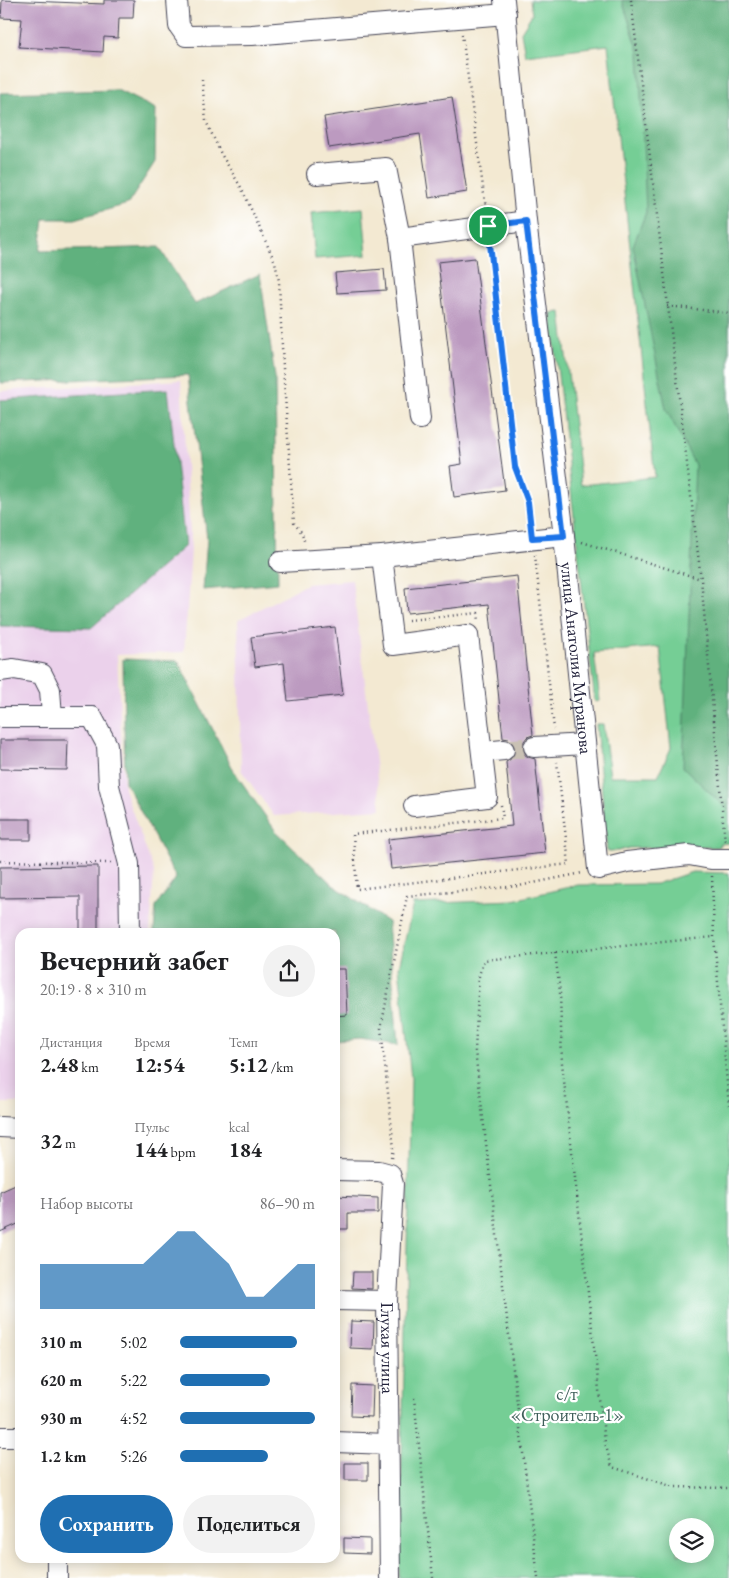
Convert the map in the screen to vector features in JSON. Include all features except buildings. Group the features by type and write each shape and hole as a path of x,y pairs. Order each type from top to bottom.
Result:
{"street":[{"path":"177,0 179,26 186,36 252,35 460,19 505,7"},
{"name":"улица Анатолия Муранова","path":"505,7 526,221 564,536 598,869"},
{"path":"317,174 386,168 400,238 420,418"},
{"path":"400,238 526,221"},
{"path":"280,562 382,556 532,538 564,536"},
{"path":"382,556 393,646 468,634 488,796 414,806"},
{"path":"0,671 14,669 42,674 50,690 52,716"},
{"path":"0,716 92,717 107,745 109,786 129,864 130,928"},
{"path":"534,747 585,744"},
{"path":"482,752 504,750"},
{"path":"598,869 627,862 689,855 722,859"},
{"path":"0,1127 15,1128"},
{"path":"340,1170 380,1170 390,1174"},
{"name":"Глухая улица","path":"390,1174 393,1184 387,1301 390,1578"},
{"path":"340,1300 387,1301"},
{"path":"0,1436 15,1437"},
{"path":"340,1442 388,1444"},
{"path":"57,1563 57,1578"}],"path":[{"path":"632,0 701,579 722,859 714,937 729,1106"},
{"path":"460,19 488,226 515,467 528,502 532,538"},
{"path":"202,80 206,121 221,154 242,189 275,262 279,281 294,523 302,532 309,560"},
{"path":"667,306 729,313"},
{"path":"564,536 701,579"},
{"path":"399,621 478,612 479,622"},
{"path":"393,884 357,889 353,834 503,818 501,798"},
{"path":"0,861 129,864"},
{"path":"390,1174 394,1149 381,1028 406,896 520,886 598,869"},
{"path":"538,1578 475,1051 479,975 484,960 714,937"},
{"path":"555,953 560,992 563,1073 605,1443 612,1467 674,1487 729,1488"},
{"path":"414,1398 432,1578"}],"shaded area":[{"path":"181,380 191,550 184,652 117,655 124,789 154,871 150,928 15,928 15,1103 0,1103 0,391"},
{"path":"352,580 381,809 274,816 241,770 238,620 307,584"}],"green space":[{"path":"530,0 729,0 729,843 719,844 719,847 629,848 607,851 596,724 603,724 610,776 658,776 671,748 660,647 594,653 600,701 595,702 551,313 561,312 581,485 655,477 608,45 525,55 521,32 532,14"},
{"path":"622,0 729,0 729,811 683,767 695,465 666,409 633,246 646,212 639,52"},
{"path":"117,90 156,109 155,162 128,204 75,219 44,219 40,251 159,247 195,304 260,274 275,377 278,583 203,590 207,539 188,375 0,383 0,93"},
{"path":"363,208 367,255 315,259 311,213"},
{"path":"168,389 185,546 91,628 0,626 0,400"},
{"path":"123,659 178,661 234,771 275,830 333,885 388,922 398,1045 360,1039 340,1041 340,928 154,928 156,906 176,878 125,782"},
{"name":"с/т «Строитель-1»","path":"692,872 729,873 729,1578 399,1578 411,1078 399,967 413,904 513,900 578,885 656,884"}],"tunnel":[{"path":"504,750 534,747"}],"route":[{"path":"526,221 564,536 532,538 528,502 515,467 488,226 526,221"}]}
